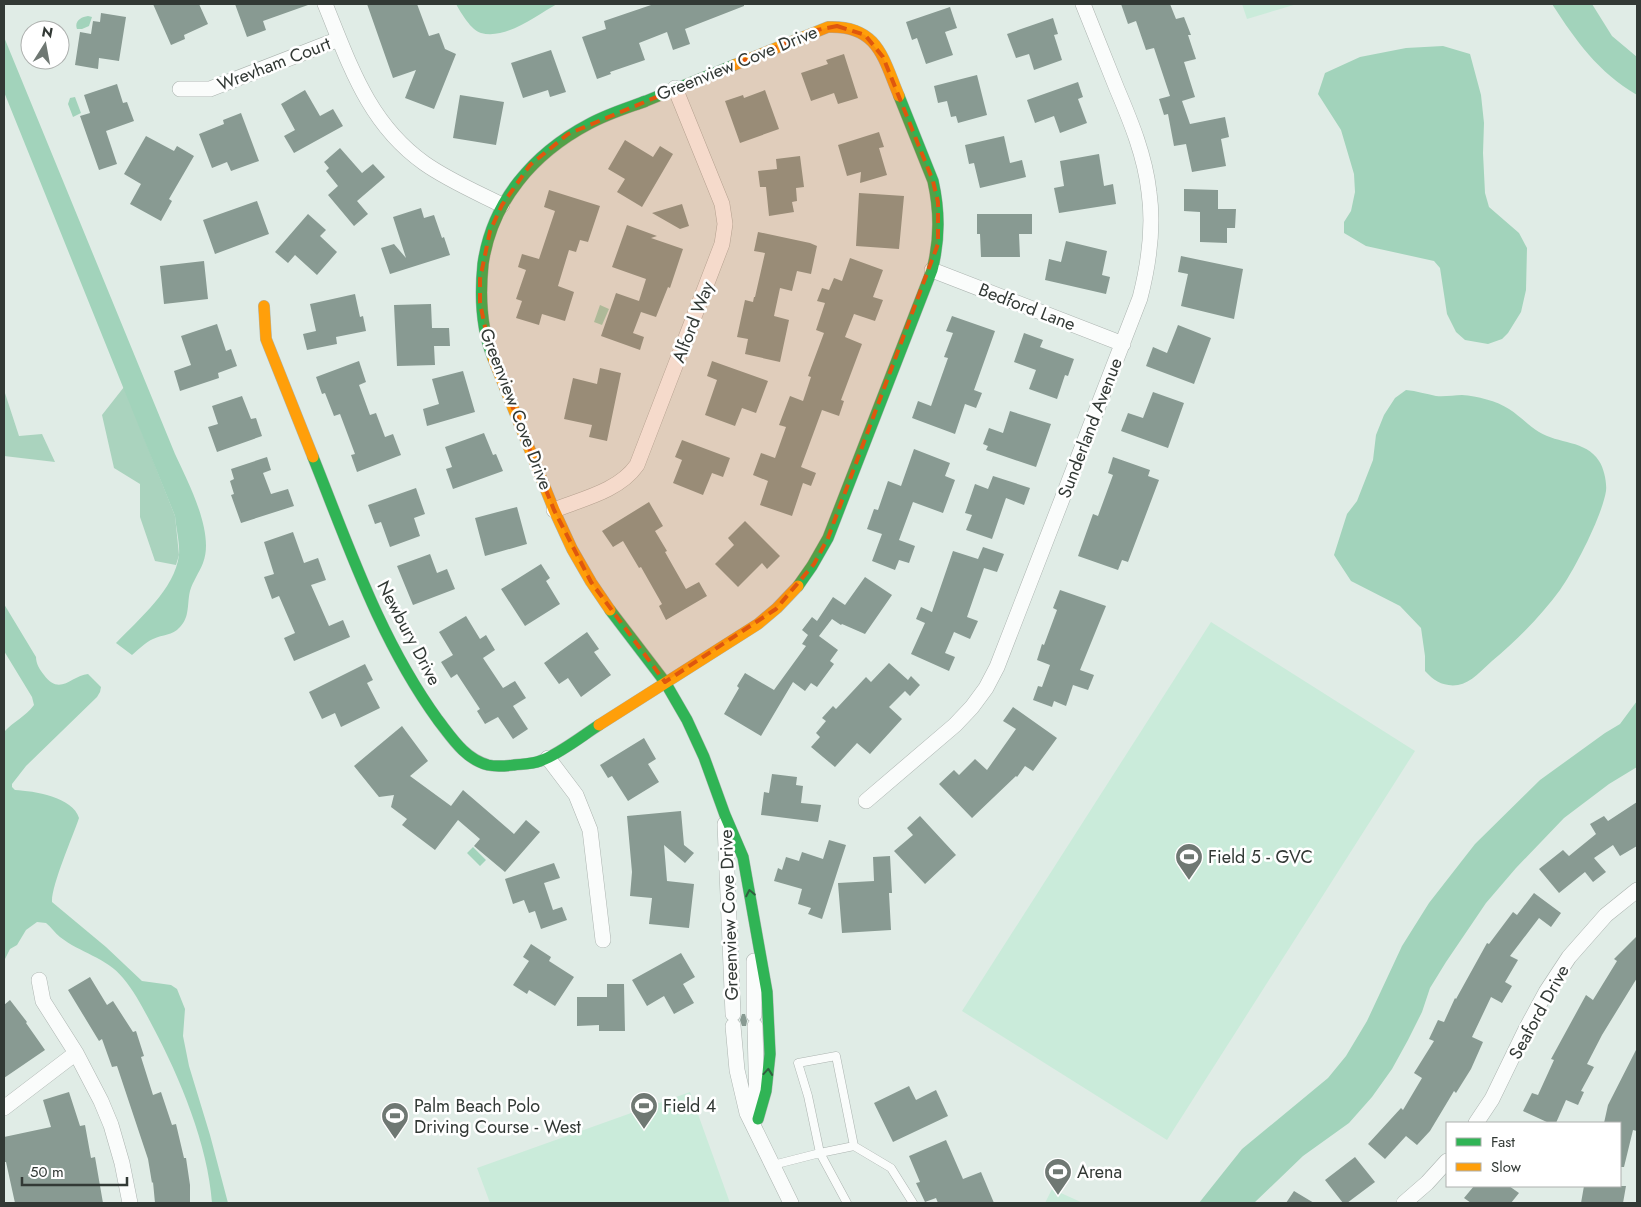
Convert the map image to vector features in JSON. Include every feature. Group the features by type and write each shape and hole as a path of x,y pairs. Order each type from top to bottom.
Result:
{"street":[{"path":"325,4 360,87 372,110 387,130 405,148 425,163 502,205"},
{"name":"Sunderland Avenue","path":"866,801 955,725 972,708 986,688 997,667 1140,298 1150,245 1151,212 1143,159 1132,126 1082,4"},
{"name":"Greenview Cove Drive","path":"665,682 752,627 776,609 796,588 814,564 828,538 932,270 938,244 940,223 934,181 878,48 865,35 847,28 828,27 675,88 568,134 530,165 514,184 490,231 480,279 484,328 490,351 554,510 572,549 591,582 665,682 687,720 704,757 743,858 767,992 770,1054 766,1091 758,1119"},
{"name":"Wrevham Court","path":"180,89 210,89 339,38"},
{"name":"Alford Way","path":"554,510 613,486 631,474 637,465 722,244 725,224 722,204 675,88"},
{"name":"Bedford Lane","path":"932,270 1123,344"},
{"name":"Newbury Drive","path":"264,306 266,339 372,603 414,685 455,743 472,758 493,767 504,768 538,763 665,682"},
{"path":"548,758 576,795 590,830 602,940"},
{"name":"Greenview Cove Drive","path":"725,815 733,1020 738,1070 747,1113 791,1203"},
{"name":"Seaford Drive","path":"1477,1122 1500,1083 1546,992 1570,957 1606,915 1637,890"},
{"name":"Greenview Cove Drive","path":"754,912 755,1102 762,1143"},
{"path":"39,980 43,1001 76,1053 111,1125 122,1163 130,1203"},
{"path":"4,1108 76,1053"},
{"path":"1407,1202 1446,1162"}],"lane":[{"path":"847,1203 820,1153 808,1096 798,1063 836,1056 854,1146"},
{"path":"773,1165 854,1146 891,1168 913,1203"}],"highlighted area":[{"path":"837,26 865,35 883,57 933,181 938,202 938,244 828,538 814,564 776,609 665,682 591,582 554,510 490,351 480,303 480,279 490,231 502,205 530,165 568,134 817,30"}],"shaded area":[{"path":"456,4 557,4 511,30 491,34 477,31 467,21"},
{"path":"1242,4 1297,4 1247,19"},
{"path":"1552,4 1592,4 1612,36 1637,57 1637,95 1599,66 1579,43"},
{"path":"88,16 92,17 89,26 77,29 76,24 79,20"},
{"path":"4,37 175,454 193,493 206,537 206,551 203,563 190,591 187,614 183,623 174,632 150,640 132,655 116,643 155,603 171,580 179,555 175,516 4,92"},
{"path":"1443,46 1470,54 1481,95 1484,123 1485,193 1489,207 1519,233 1527,248 1526,290 1521,312 1502,339 1488,344 1465,340 1456,332 1447,314 1440,268 1434,261 1366,246 1344,233 1344,222 1351,211 1355,192 1354,174 1341,130 1318,94 1325,73 1360,57 1406,48"},
{"path":"75,97 81,113 73,117 68,104 70,98"},
{"path":"600,305 609,309 602,325 594,322"},
{"path":"124,387 175,516 179,555 176,565 155,561 140,517 140,484 114,468 102,415"},
{"path":"4,390 19,436 42,434 55,462 4,456"},
{"path":"1406,390 1436,396 1462,395 1487,399 1504,406 1546,436 1587,449 1599,461 1606,480 1606,491 1594,528 1566,581 1553,600 1481,672 1472,679 1458,685 1448,685 1440,682 1432,678 1425,671 1421,628 1400,606 1351,581 1334,555 1347,514 1357,501 1373,460 1376,435 1384,415 1395,398"},
{"path":"4,604 36,657 40,669 50,681 61,685 88,674 101,687 97,697 26,766 12,784 12,787 15,790 52,796 61,800 75,811 79,818 55,885 52,902 106,947 142,981 171,985 177,989 185,1009 183,1036 189,1066 228,1203 212,1203 205,1158 191,1112 163,1047 135,995 123,978 109,965 60,937 46,923 37,922 26,930 17,945 10,949 4,961 4,732 34,705 32,697 4,651"},
{"name":"Field 5 - GVC","path":"1211,622 1415,751 1167,1140 962,1011"},
{"path":"1637,701 1637,767 1609,784 1564,818 1516,868 1486,903 1430,988 1422,1012 1408,1040 1392,1069 1372,1097 1349,1123 1303,1156 1254,1203 1199,1203 1242,1149 1328,1078 1346,1056 1367,1021 1402,946 1429,903 1475,844 1540,780 1620,724"},
{"path":"473,847 486,860 480,866 467,853"},
{"name":"Field 4","path":"690,1092 730,1203 490,1203 477,1168"},
{"name":"Arena","path":"1052,1189 1083,1203 1045,1203"}],"building":[{"path":"153,4 199,4 208,24 184,35 185,39 171,45"},
{"path":"235,4 308,5 263,21 266,30 247,37"},
{"path":"367,4 417,4 429,36 439,33 445,49 456,54 434,109 405,98 416,70 393,78"},
{"path":"654,4 744,4 744,6 685,29 690,44 673,50 667,32 639,43 645,60 610,72 611,74 597,79 582,37 606,29 604,21"},
{"path":"1121,4 1170,4 1176,19 1184,17 1191,35 1188,35 1196,59 1184,62 1195,97 1182,101 1190,124 1225,117 1229,137 1221,139 1226,166 1192,172 1186,144 1174,146 1168,114 1164,115 1159,99 1170,96 1154,48 1146,50 1136,21 1128,24"},
{"path":"950,7 957,28 945,32 953,55 926,64 917,38 912,40 906,22"},
{"path":"101,13 126,17 119,61 99,58 98,69 75,65 80,32 91,34 93,21 100,22"},
{"path":"1053,18 1058,34 1054,35 1062,60 1034,70 1029,54 1016,58 1007,34"},
{"path":"551,50 566,92 550,97 548,90 523,98 511,63"},
{"path":"844,54 858,98 838,104 834,93 811,101 801,73 828,64 826,60"},
{"path":"977,75 987,115 958,123 956,116 951,117 947,101 938,103 934,86"},
{"path":"1078,82 1083,97 1078,99 1087,123 1060,133 1054,116 1035,123 1027,100"},
{"path":"117,84 123,103 127,102 134,121 106,131 117,164 99,170 80,116 90,113 84,95"},
{"path":"305,90 320,116 333,109 343,126 294,153 284,136 295,130 281,104"},
{"path":"765,90 779,129 740,143 725,101 743,95 744,98"},
{"path":"460,95 504,102 496,145 453,138"},
{"path":"241,113 259,161 231,171 227,162 212,168 199,134 224,124 223,120"},
{"path":"879,132 884,147 879,148 887,175 860,183 861,172 847,176 838,145"},
{"path":"146,136 174,151 177,146 194,156 169,199 172,201 161,221 130,204 141,184 124,174"},
{"path":"1004,136 1010,163 1022,160 1026,177 980,188 974,163 969,164 965,145"},
{"path":"625,140 653,157 660,146 673,154 642,207 617,192 625,179 608,169"},
{"path":"340,148 362,173 373,164 385,177 357,201 368,214 354,226 328,195 338,186 326,171 329,168 324,162"},
{"path":"1099,154 1104,186 1113,184 1116,204 1059,213 1054,188 1064,186 1060,161"},
{"path":"800,156 804,187 796,188 797,201 792,202 794,212 769,216 766,187 760,187 758,171 777,169 776,159"},
{"path":"1184,189 1218,190 1218,209 1236,209 1235,228 1227,228 1227,243 1200,242 1200,212 1184,211"},
{"path":"549,190 600,206 588,242 580,240 576,252 569,250 558,286 574,292 565,321 542,314 539,325 516,318 522,301 516,299 526,270 518,267 522,254 539,259 555,211 544,207"},
{"path":"859,193 904,196 899,249 856,246"},
{"path":"257,201 269,234 215,254 203,220"},
{"path":"682,204 689,226 680,229 652,213"},
{"path":"421,208 424,218 434,215 450,255 390,274 381,248 394,244 406,258 393,217"},
{"path":"308,214 326,230 320,236 337,252 317,275 295,255 288,263 275,252"},
{"path":"977,214 1032,214 1032,234 1019,234 1020,257 981,257 980,234 977,234"},
{"path":"627,225 657,236 651,238 683,249 670,288 668,287 656,317 641,312 633,333 644,337 640,350 601,336 616,293 639,301 646,279 612,267"},
{"path":"758,232 817,246 811,274 797,271 792,291 780,288 774,316 789,320 780,362 745,354 748,339 737,337 745,300 753,302 755,297 765,253 754,251"},
{"path":"1066,241 1107,251 1102,275 1110,277 1106,294 1045,280 1049,259 1061,262"},
{"path":"1181,256 1243,269 1234,319 1181,306 1188,274 1178,272"},
{"path":"850,258 883,270 873,297 883,300 875,321 854,314 845,337 862,344 841,400 844,401 839,416 822,410 801,467 816,473 811,486 803,483 792,516 760,505 768,481 753,475 761,453 775,458 786,427 779,425 790,396 803,401 811,377 808,376 824,333 816,330 825,303 817,301 822,288 829,290 834,278 842,281"},
{"path":"204,261 208,299 164,304 160,266"},
{"path":"355,294 360,317 363,316 366,331 336,337 337,344 307,350 303,334 316,331 310,304"},
{"path":"431,304 432,328 449,328 450,346 434,346 435,365 397,366 394,305"},
{"path":"952,316 995,331 974,390 982,393 976,408 965,404 955,434 912,418 918,401 931,406 948,358 944,357 953,333 946,331"},
{"path":"217,324 226,351 231,349 237,366 218,373 219,378 180,391 174,371 191,365 181,336"},
{"path":"1178,325 1211,338 1194,384 1146,366 1153,347 1167,353"},
{"path":"1024,333 1043,340 1040,347 1074,359 1068,376 1065,375 1057,399 1029,389 1036,370 1014,362"},
{"path":"359,361 366,382 359,385 370,415 376,413 385,437 393,434 401,455 357,472 351,455 355,454 340,414 334,416 325,393 322,394 316,377"},
{"path":"712,361 768,381 756,413 742,408 735,426 705,415 717,380 707,376"},
{"path":"600,368 621,373 607,441 589,437 592,425 564,419 573,378 597,384"},
{"path":"463,371 475,412 427,426 423,409 439,404 432,379"},
{"path":"1153,392 1184,403 1168,448 1121,431 1128,413 1143,418"},
{"path":"242,396 251,419 256,418 262,436 217,452 208,427 218,424 212,406"},
{"path":"1010,411 1051,424 1036,467 986,450 988,446 983,444 989,428 1003,433"},
{"path":"484,433 493,455 496,454 503,471 453,489 446,469 452,467 445,447"},
{"path":"682,440 730,458 723,477 712,473 703,495 673,483 682,460 675,457"},
{"path":"914,449 950,463 945,476 955,480 943,513 913,502 899,540 915,546 909,563 899,560 895,570 872,561 882,534 867,529 874,509 878,510 888,481 901,486"},
{"path":"267,457 271,470 263,473 271,494 288,489 294,506 241,523 231,495 234,494 230,481 234,479 231,469"},
{"path":"1113,457 1150,470 1148,476 1159,480 1128,562 1122,560 1118,570 1078,556 1093,514 1098,516 1113,475 1108,473"},
{"path":"993,476 1030,488 1024,505 1006,498 992,539 966,530 972,515 965,513 975,484 988,489"},
{"path":"416,488 425,514 414,518 420,536 390,547 381,522 375,524 368,505"},
{"path":"649,502 663,526 655,531 686,589 699,582 707,596 666,620 659,606 662,604 641,567 639,568 623,541 613,547 602,531"},
{"path":"517,507 527,544 485,556 475,518"},
{"path":"745,521 780,556 767,569 762,563 738,587 715,564 734,545 728,538"},
{"path":"293,532 304,563 318,558 326,580 311,585 329,626 343,620 350,637 294,661 284,638 295,633 279,596 272,599 264,577 274,574 264,542"},
{"path":"983,547 1004,554 997,572 984,568 967,617 978,621 970,639 954,632 945,653 955,657 949,671 911,654 925,623 916,619 921,607 932,612 953,551 978,559"},
{"path":"430,554 437,573 447,569 455,589 413,605 397,566"},
{"path":"541,564 550,578 546,581 560,604 525,626 501,589"},
{"path":"865,577 892,595 865,634 841,625 832,619 819,636 838,650 830,661 834,664 817,687 811,683 805,691 793,682 761,736 724,714 745,673 774,690 806,646 802,644 808,635 802,630 812,617 817,621 833,597 845,605"},
{"path":"1060,590 1106,606 1080,670 1094,675 1088,690 1073,685 1066,706 1054,701 1052,707 1033,700 1038,686 1042,687 1050,665 1037,660 1057,610 1053,608"},
{"path":"466,616 480,639 486,635 495,650 483,658 503,688 515,681 526,698 513,706 528,729 513,739 498,717 485,724 477,711 480,709 457,674 451,678 441,662 453,655 439,632"},
{"path":"587,632 599,649 594,652 611,675 581,697 568,678 559,684 544,663"},
{"path":"889,663 908,680 911,676 920,685 910,696 905,691 889,707 902,719 870,754 857,743 835,767 811,747 820,737 816,733 826,721 822,718 833,706 836,709 866,677 871,682"},
{"path":"365,664 373,680 367,683 380,708 341,727 335,713 322,719 309,692"},
{"path":"1013,707 1057,738 1033,771 1025,766 1017,777 972,818 939,784 954,770 959,775 975,759 987,770 1016,729 1003,721"},
{"path":"402,726 428,761 410,776 451,806 463,790 514,834 526,820 540,832 505,872 474,846 480,839 458,820 435,850 402,825 407,819 391,807 394,795 379,797 354,766"},
{"path":"644,738 656,759 648,764 659,782 628,801 612,776 608,778 600,765"},
{"path":"772,774 797,777 796,785 803,786 801,803 821,805 818,822 761,815 764,792 769,793"},
{"path":"1637,802 1637,846 1620,856 1613,845 1594,858 1606,872 1593,882 1585,872 1559,893 1539,869 1563,850 1569,856 1596,834 1590,824 1604,816 1608,821"},
{"path":"681,811 684,845 694,853 685,863 664,845 667,881 694,884 689,928 649,924 652,898 630,896 632,872 627,816"},
{"path":"920,816 956,855 925,884 894,851 913,835 907,828"},
{"path":"829,840 846,845 822,919 808,914 811,908 798,904 802,889 774,881 778,868 782,870 786,857 799,861 802,852 823,859"},
{"path":"890,856 891,930 842,933 838,883 874,881 873,857"},
{"path":"554,863 560,878 544,883 553,910 562,907 567,920 541,929 535,911 529,913 524,900 513,904 505,879"},
{"path":"1534,893 1561,913 1551,927 1539,918 1510,956 1518,960 1505,982 1512,986 1502,1003 1491,997 1472,1037 1483,1042 1471,1069 1456,1093 1454,1091 1430,1131 1417,1145 1406,1136 1385,1159 1368,1144 1401,1108 1403,1110 1422,1078 1414,1073 1434,1041 1429,1039 1438,1020 1444,1022 1455,998 1487,943 1489,944 1513,912 1517,915"},
{"path":"1637,936 1637,978 1602,1035 1587,1064 1594,1067 1581,1091 1584,1092 1578,1105 1566,1100 1556,1122 1547,1122 1523,1111 1532,1093 1538,1095 1554,1060 1551,1059 1586,995 1593,1000 1617,961 1614,959"},
{"path":"531,944 551,957 549,961 574,977 555,1006 529,990 527,994 513,985 529,961 523,957"},
{"path":"681,953 695,977 683,984 694,1003 674,1014 664,996 647,1006 632,980"},
{"path":"90,977 107,1005 113,1001 133,1032 136,1031 144,1056 141,1057 153,1095 161,1092 172,1125 176,1124 184,1158 186,1158 190,1185 190,1203 155,1203 148,1159 117,1066 112,1067 102,1039 99,1041 68,990"},
{"path":"607,984 624,984 625,1031 599,1031 599,1025 577,1026 577,997 607,997"},
{"path":"10,1000 45,1050 4,1078 4,1005"},
{"path":"742,1014 745,1014 746,1026 742,1026 740,1020"},
{"path":"1637,1048 1637,1131 1633,1130 1624,1167 1621,1167 1621,1122 1604,1122 1608,1105"},
{"path":"909,1086 916,1100 936,1090 948,1116 893,1142 874,1103"},
{"path":"69,1092 80,1126 85,1125 91,1158 95,1157 103,1203 15,1203 6,1162 4,1162 4,1137 51,1127 43,1100"},
{"path":"946,1140 963,1179 981,1172 994,1203 938,1203 936,1198 925,1202 916,1183 920,1182 909,1156"},
{"path":"1355,1157 1375,1182 1347,1203 1343,1203 1325,1180"},
{"path":"1626,1186 1623,1203 1581,1203 1584,1187"},
{"path":"1473,1187 1510,1187 1519,1193 1511,1203 1471,1203 1464,1198"},
{"path":"1294,1191 1314,1203 1286,1203"}],"traffic: fast":[{"path":"493,358 486,335 482,311 483,264 488,241 496,220 506,200 519,181 550,149 589,124 734,65"},
{"path":"798,586 828,538 935,259 938,226 933,181 899,96"},
{"path":"313,457 367,592 399,658 438,720 466,753 472,758 491,766 534,763 570,745 599,725"},
{"path":"610,610 665,682 687,720 704,757 725,815 743,857 767,992 770,1054 766,1091 758,1119"}],"traffic: slow":[{"path":"734,65 828,27 845,28 858,32 876,46 883,57 899,96"},
{"path":"264,306 266,339 313,457"},
{"path":"493,358 554,510 572,549 610,610"},
{"path":"599,725 758,624 798,586"}],"place":[{"name":"Field 5 - GVC","path":"1189,881"},
{"name":"Field 4","path":"644,1130"},
{"name":"Palm Beach Polo Driving Course - West","path":"395,1140"},
{"name":"Arena","path":"1058,1196"}]}
